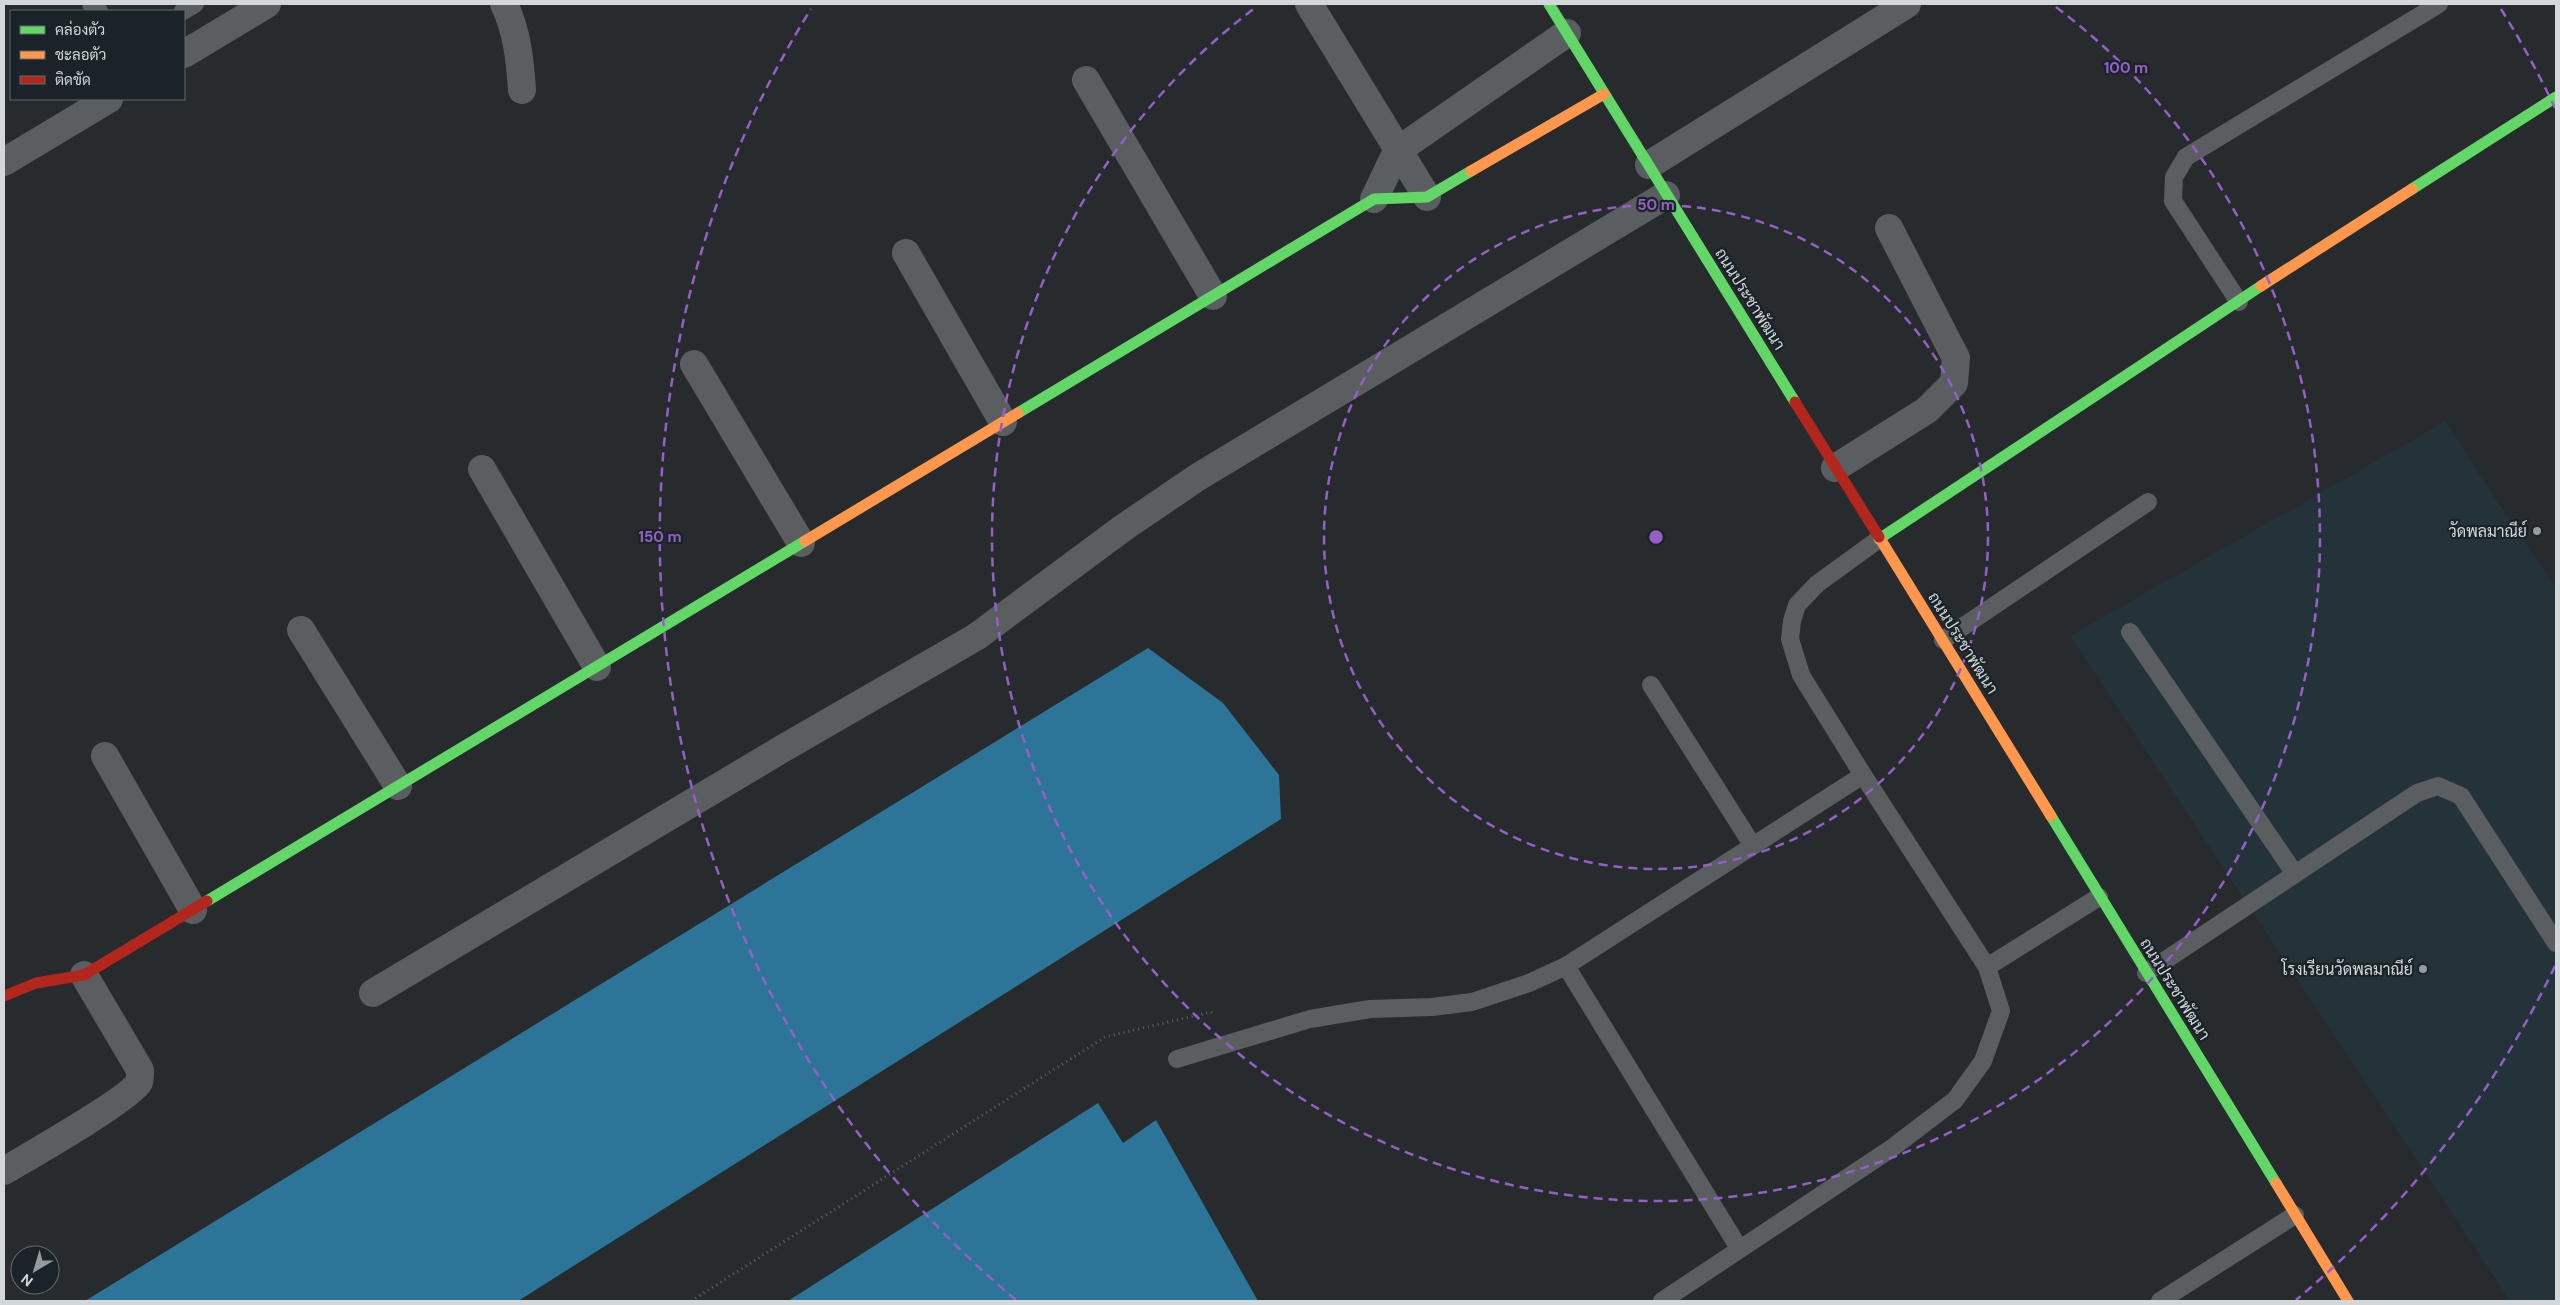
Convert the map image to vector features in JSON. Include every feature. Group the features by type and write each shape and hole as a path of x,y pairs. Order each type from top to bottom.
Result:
{"street":[{"path":"185,53 268,4"},
{"path":"504,4 514,31 520,57 522,90"},
{"path":"1309,4 1397,151 1427,197"},
{"name":"ถนนประชาพัฒนา","path":"1549,4 1879,540 1943,640 2348,1301"},
{"path":"1649,165 1907,4"},
{"path":"1374,199 1397,151 1567,33"},
{"path":"1086,80 1213,296"},
{"path":"4,996 36,983 84,975 1374,199 1427,197 1604,94"},
{"path":"1879,540 2239,302 2556,98"},
{"path":"4,162 107,100"},
{"path":"373,993 782,749 976,637 1123,528 1198,477 1666,194"},
{"path":"1835,468 1927,410 1954,383 1956,358 1889,228"},
{"path":"906,253 1003,422"},
{"path":"694,364 801,543"},
{"path":"482,468 597,666"},
{"path":"301,630 398,786"},
{"path":"105,756 193,910"},
{"path":"4,1171 130,1092 139,1081 140,1070 84,975"}],"lane":[{"path":"185,10 196,4"},
{"path":"2239,302 2173,201 2174,177 2186,157 2439,4"},
{"path":"1943,640 2148,502"},
{"path":"1662,1301 1892,1148 1955,1100 1983,1061 2000,1011 1987,967 1801,675 1790,639 1792,620 1797,605 1817,584 1879,540"},
{"path":"2130,632 2295,874"},
{"path":"1651,685 1753,846"},
{"path":"1177,1059 1310,1019 1344,1013 1472,1002 1529,983 1566,966 1863,775"},
{"path":"2146,973 2417,793 2438,786 2461,796 2556,943"},
{"path":"1987,967 2100,897"},
{"path":"1566,966 1739,1248"},
{"path":"2160,1301 2295,1215"}],"path":[{"path":"690,1301 1105,1037 1211,1012 1250,1037"}],"shaded area":[{"name":"โรงเรียนวัดพลมาณีย์","path":"2446,421 2479,474 2556,588 2556,1301 2510,1301 2070,636"}],"water":[{"path":"1148,648 1223,703 1279,775 1281,819 518,1301 85,1301"},
{"path":"1098,1103 1123,1143 1156,1120 1258,1301 788,1301"}],"traffic: fast":[{"path":"1549,4 1795,402"},
{"path":"2412,189 2556,97"},
{"path":"1018,413 1374,199 1427,197 1471,171"},
{"path":"1879,539 2261,286"},
{"path":"207,901 805,541"},
{"path":"2051,816 2276,1183"}],"traffic: slow":[{"path":"1471,171 1604,94"},
{"path":"2261,286 2412,189"},
{"path":"805,541 1018,413"},
{"path":"1879,537 2051,816"},
{"path":"2276,1183 2348,1301"}],"traffic: jam":[{"path":"1795,402 1879,537"},
{"path":"4,996 36,983 84,975 207,901"}],"place":[{"name":"วัดพลมาณีย์","path":"2537,531"},
{"name":"โรงเรียนวัดพลมาณีย์","path":"2423,969"}]}
